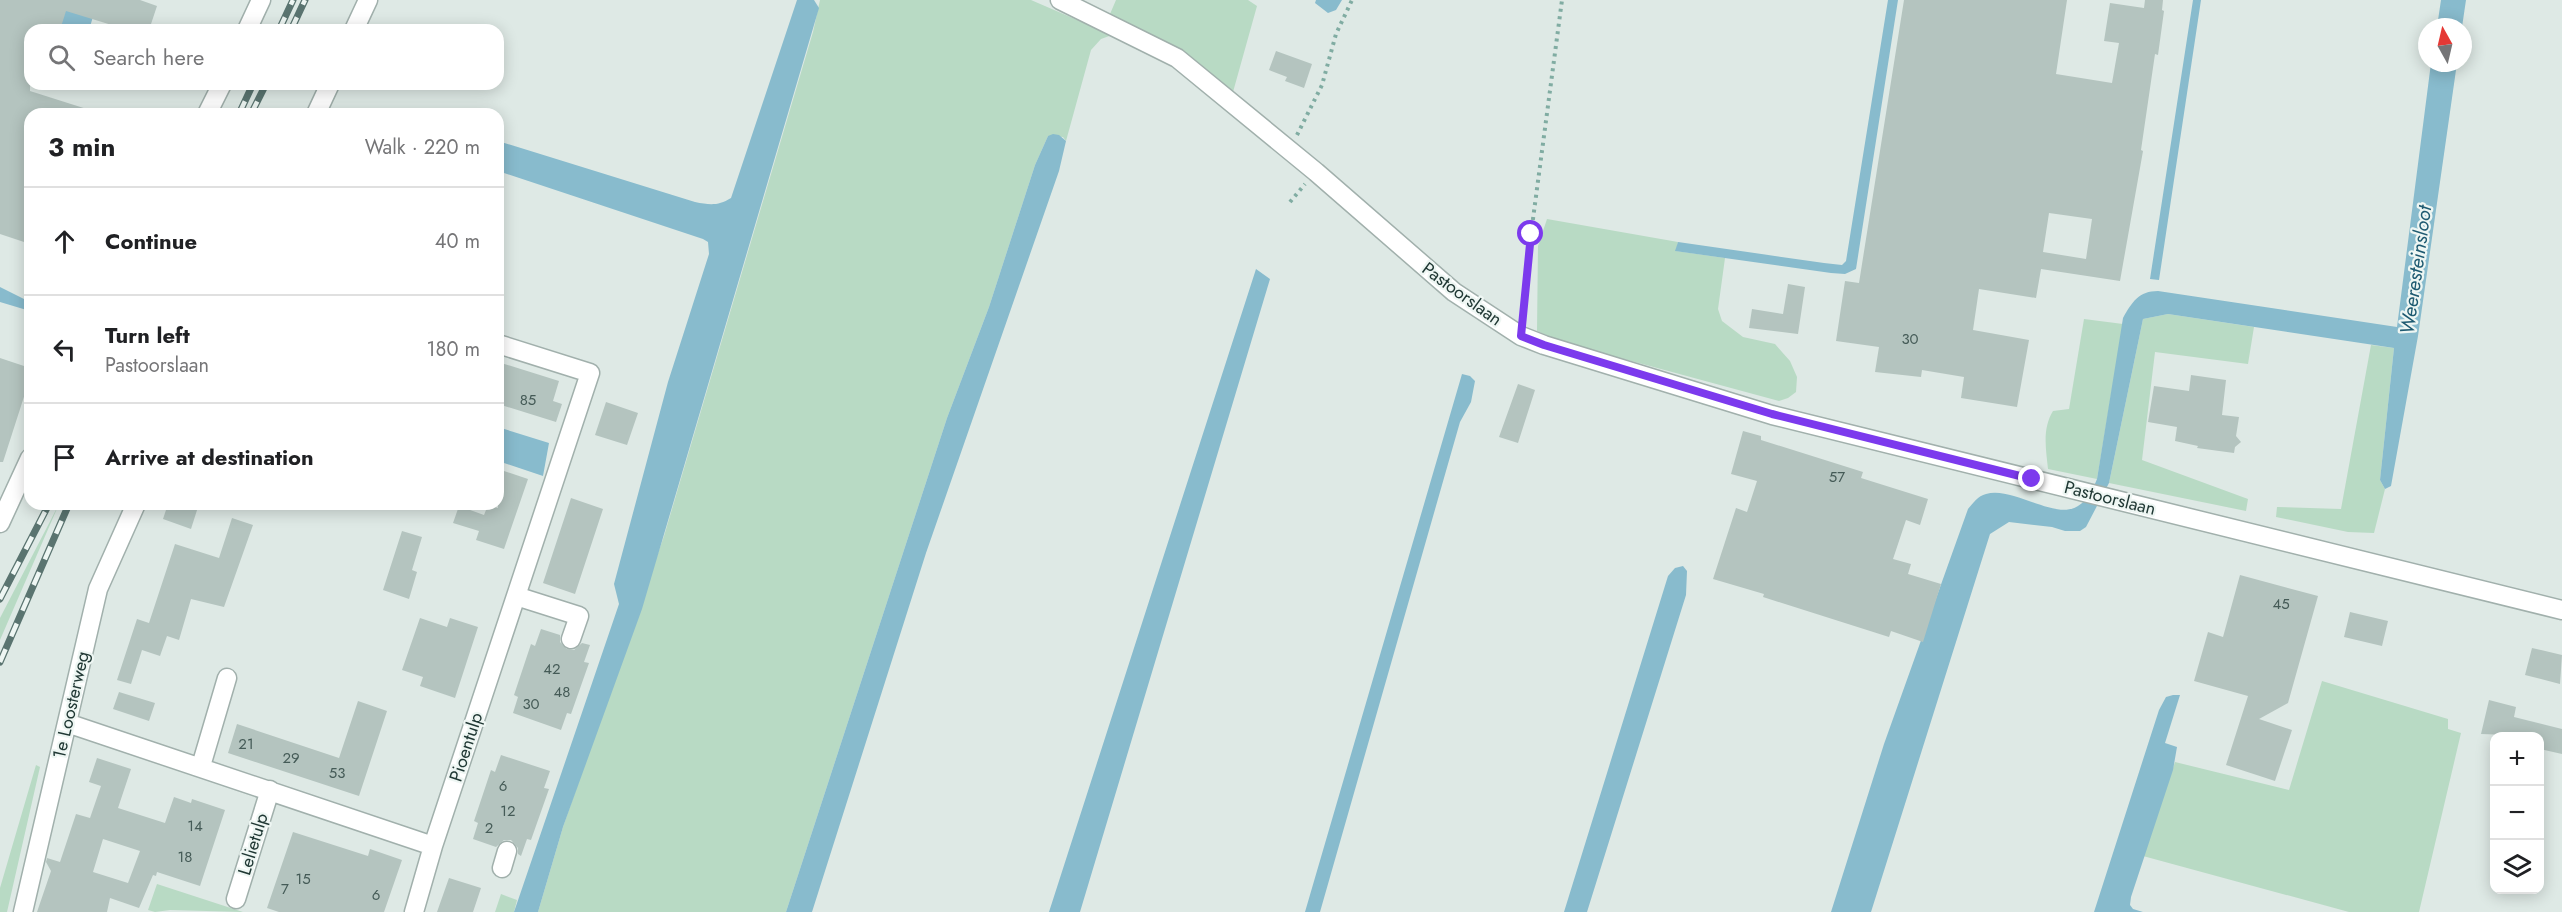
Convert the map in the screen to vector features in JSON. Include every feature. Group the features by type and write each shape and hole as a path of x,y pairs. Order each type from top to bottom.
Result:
{"street":[{"path":"250,24 261,0"},
{"path":"357,24 368,0"},
{"name":"Pastoorslaan","path":"1060,0 1177,58 1454,292 1521,336 1772,414 2562,610"},
{"path":"210,108 219,90"},
{"path":"319,108 327,90"},
{"name":"Pioentulp","path":"414,912 433,846 590,373 504,346"},
{"path":"0,523 24,471"},
{"name":"1e Loosterweg","path":"23,912 98,589 133,510"},
{"path":"516,596 579,616 571,639"},
{"path":"201,766 227,678"},
{"path":"67,723 201,766 433,846"},
{"name":"Lelietulp","path":"236,899 270,790"}],"path":[{"path":"1287,149 1299,132 1322,85 1336,34 1352,0"},
{"path":"1521,336 1531,234 1562,0"}],"green space":[{"path":"820,0 1031,0 1112,35 1101,39 1091,50 1066,141 1063,137 1048,136 1035,165 989,307 947,418 786,912 538,912 563,827 664,536 813,32"},
{"path":"1116,0 1248,0 1257,6 1233,92 1174,49 1110,14"},
{"path":"1547,219 1678,242 1676,251 1725,258 1718,309 1722,321 1743,337 1775,344 1790,361 1797,377 1796,392 1779,401 1565,343 1537,331 1538,246"},
{"path":"2168,314 2254,327 2248,364 2155,352 2142,460 2248,499 2246,511 2109,483 2143,319"},
{"path":"2084,319 2123,324 2097,479 2048,469 2046,454 2047,425 2053,411 2069,409"},
{"path":"2371,345 2394,348 2380,480 2385,489 2374,533 2348,532 2276,517 2277,507 2341,509"},
{"path":"56,510 56,510 0,640 0,618"},
{"path":"2322,681 2448,719 2448,729 2461,733 2419,912 2349,912 2143,856 2175,762 2289,790"},
{"path":"36,765 40,767 7,912 0,912 0,888"},
{"path":"157,884 243,912 170,910 155,912 148,910"},
{"path":"501,894 517,900 514,912 495,912"}],"water":[{"path":"63,0 98,0 91,24 56,24"},
{"path":"797,0 814,0 819,8 642,609 563,827 538,912 514,912 619,604 614,584 668,382 709,254 708,242 703,239 504,173 504,143 695,202 714,204 731,198"},
{"path":"1316,0 1342,0 1336,10 1328,13 1315,3"},
{"path":"1888,0 1898,0 1856,269 1845,274 1831,273 1675,251 1678,242 1824,263 1842,265 1846,261"},
{"path":"2193,0 2201,0 2159,280 2150,279"},
{"path":"2441,0 2466,0 2463,18 2438,18"},
{"name":"Weeresteinsloot","path":"2430,72 2456,72 2418,336 2391,486 2385,489 2380,480 2394,348 2168,314 2143,319 2109,483 2086,527 2080,531 2065,531 2052,527 2009,522 1990,534 1871,912 1831,912 1884,744 1968,509 1981,496 1997,493 2058,509 2069,509 2082,504 2097,479 2123,318 2137,298 2146,293 2158,291 2397,327"},
{"path":"1059,135 1066,141 1059,171 926,553 812,912 786,912 947,418 989,307 1035,165 1048,136"},
{"path":"1256,269 1270,279 1080,912 1049,912"},
{"path":"0,287 24,299 24,309 0,302"},
{"path":"1462,374 1470,376 1475,381 1471,402 1460,422 1320,912 1305,912"},
{"path":"504,429 549,443 543,476 504,463"},
{"path":"1683,566 1687,571 1686,595 1587,912 1564,912 1668,576 1675,568"},
{"path":"2180,695 2165,743 2177,747 2173,770 2131,897 2130,905 2133,909 2143,912 2094,912 2159,710 2166,697"}],"building":[{"path":"0,0 140,0 157,6 151,24 108,24 66,11 62,24 24,24 24,90 84,108 24,108 24,242 0,234"},
{"path":"1904,0 2067,0 2056,74 2112,83 2119,43 2104,41 2110,3 2144,8 2145,0 2163,0 2162,10 2164,11 2158,55 2155,54 2141,150 2143,151 2120,281 2041,269 2036,298 1979,289 1973,330 2029,340 2017,407 1961,398 1964,377 1922,370 1921,377 1875,372 1879,347 1836,341 1845,281 1859,283","holes":["2049,213 2092,219 2086,259 2043,252"]},
{"path":"1276,51 1312,64 1304,88 1285,81 1287,77 1269,70"},
{"path":"1788,284 1805,287 1798,334 1749,328 1752,309 1783,314"},
{"path":"0,358 24,366 24,397 3,462 0,462"},
{"path":"504,364 559,381 553,401 562,404 556,422 504,406"},
{"path":"2191,375 2226,380 2222,415 2239,417 2236,436 2241,442 2235,447 2234,453 2197,448 2198,446 2175,441 2177,427 2148,422 2154,386 2189,391"},
{"path":"1518,384 1535,390 1518,443 1499,437"},
{"path":"606,402 638,413 627,445 595,435"},
{"path":"1743,431 1761,436 1761,440 1863,472 1861,478 1928,499 1920,525 1906,520 1893,559 1911,564 1908,574 1941,584 1923,642 1891,631 1889,637 1713,579 1736,508 1747,512 1757,481 1731,474"},
{"path":"504,471 528,479 504,549 476,540 479,531 453,523 458,510 470,510 484,515 486,510 504,510"},
{"path":"571,498 603,509 575,594 543,583"},
{"path":"166,510 197,510 191,529 163,519"},
{"path":"232,518 253,525 224,607 191,599 179,640 167,636 160,656 142,650 131,684 117,680 137,619 149,623 175,544 219,558"},
{"path":"402,531 422,537 412,570 417,572 409,599 383,590"},
{"path":"2240,575 2318,596 2288,703 2259,719 2292,730 2275,781 2226,765 2248,696 2194,681 2208,632 2223,637"},
{"path":"2350,612 2388,621 2382,646 2344,637"},
{"path":"420,618 447,627 450,618 478,627 455,698 420,686 423,677 402,670"},
{"path":"541,629 560,635 560,642 567,649 574,650 582,643 590,645 584,662 589,663 571,714 567,713 561,730 513,713 518,697 514,695 531,644 535,646"},
{"path":"2532,648 2562,655 2560,684 2525,675"},
{"path":"119,692 155,703 149,721 113,709"},
{"path":"2489,700 2516,707 2514,717 2562,729 2562,754 2544,750 2544,732 2481,734"},
{"path":"358,701 387,711 359,796 228,753 237,724 339,758"},
{"path":"501,755 550,771 544,788 549,789 531,840 527,839 521,856 511,840 504,840 496,847 473,839 478,823 474,821 491,770 495,772"},
{"path":"97,758 131,769 118,808 165,823 174,797 191,803 192,799 225,810 200,886 157,872 156,876 153,875 139,908 110,898 107,912 37,912 51,871 46,862 47,858 60,862 76,814 90,818 101,786 89,782","holes":["103,839 140,851 128,883 93,872"]},
{"path":"293,832 368,856 370,849 402,860 384,912 279,912 267,908"},
{"path":"449,878 481,888 473,912 437,912"}],"railway":[{"path":"282,24 293,0"},
{"path":"294,24 305,0"},
{"path":"242,108 250,90"},
{"path":"254,108 263,90"},
{"path":"0,599 46,510"},
{"path":"0,662 66,510"}],"route":[{"path":"1531,234 1521,336 1772,414 2032,479"}]}
